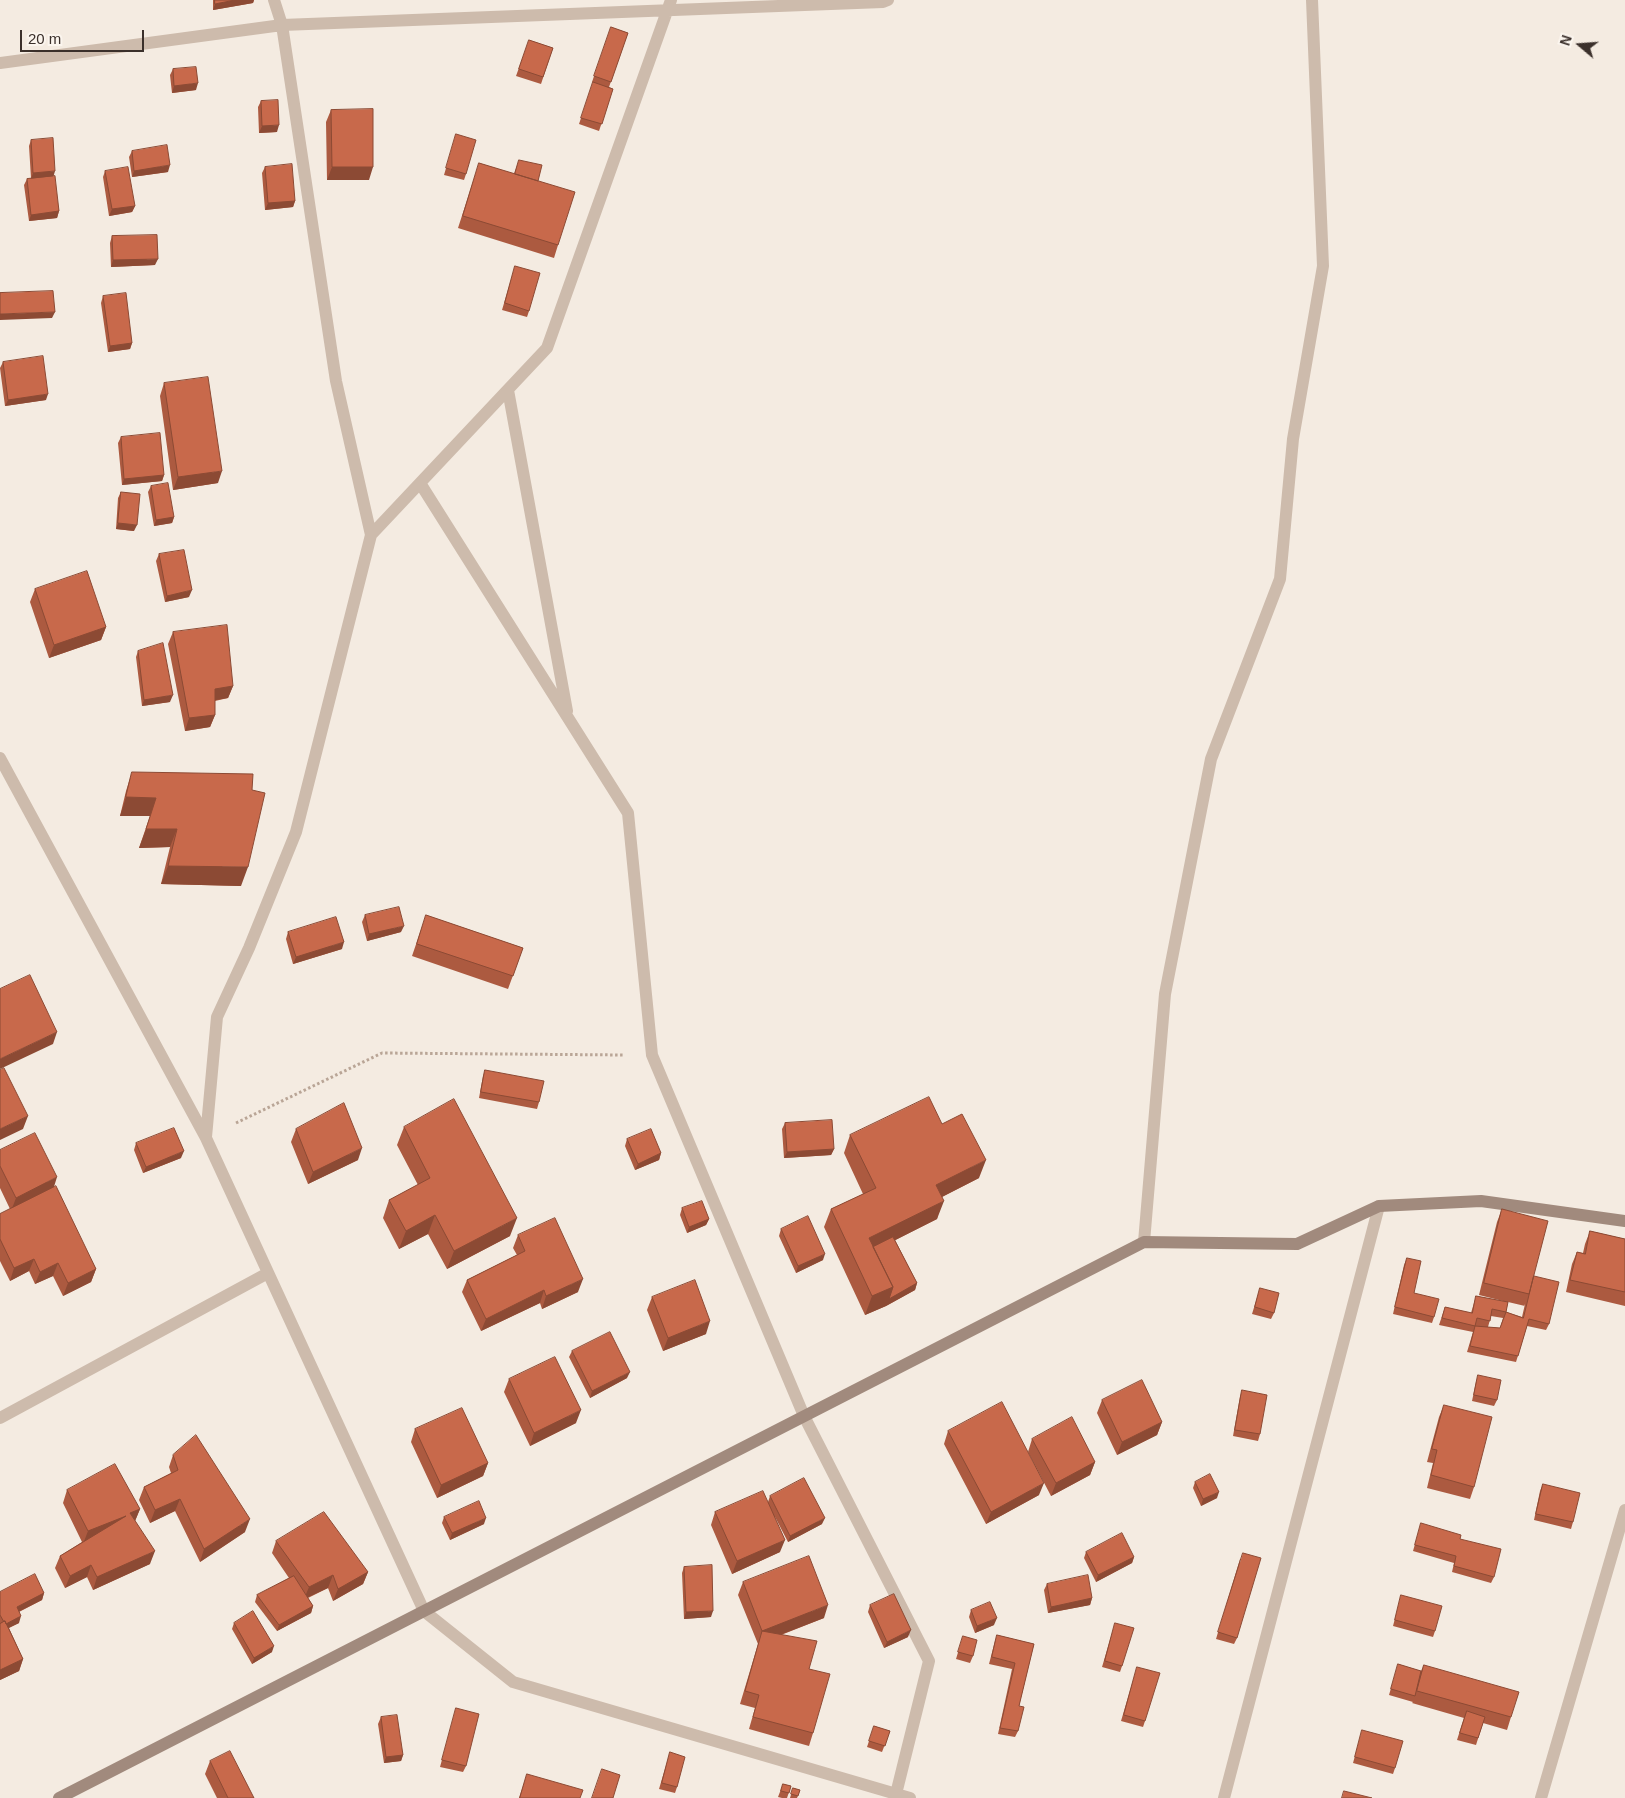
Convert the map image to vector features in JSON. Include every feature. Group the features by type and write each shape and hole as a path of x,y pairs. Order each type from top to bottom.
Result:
{"street":[{"path":"206,1138 217,1017 249,948 296,832 371,535 336,381 282,26 274,0"},
{"path":"0,63 282,26 669,5 883,2 888,0"},
{"path":"1144,1242 1165,994 1211,759 1280,579 1293,439 1323,266 1312,0"},
{"path":"371,535 547,348 669,5"},
{"path":"508,390 569,719"},
{"path":"420,483 628,813 652,1055 804,1416 929,1661 896,1796"},
{"path":"0,757 206,1138 424,1611 513,1682 896,1796 910,1798"},
{"path":"59,1798 1144,1242 1297,1244 1378,1206 1481,1201 1625,1221"},
{"path":"1224,1798 1378,1206"},
{"path":"0,1418 268,1273"},
{"path":"1541,1798 1625,1510"}],"path":[{"path":"206,1138 382,1053 652,1055"}],"building":[{"path":"215,0 235,0 215,4"},
{"path":"611,27 628,33 611,82 594,76"},
{"path":"529,40 553,48 543,77 519,69"},
{"path":"196,67 198,83 174,86 173,69"},
{"path":"593,82 613,89 602,124 581,118"},
{"path":"278,100 279,125 262,126 261,101"},
{"path":"373,109 373,167 332,167 331,110"},
{"path":"456,134 476,140 466,174 446,168"},
{"path":"53,138 55,171 33,173 31,140"},
{"path":"167,145 170,165 134,171 132,151"},
{"path":"519,160 542,165 538,181 515,174"},
{"path":"479,163 575,192 558,245 463,216"},
{"path":"292,164 295,201 268,203 265,167"},
{"path":"128,167 135,206 112,209 105,171"},
{"path":"55,176 59,211 31,215 27,179"},
{"path":"157,235 158,259 113,260 112,236"},
{"path":"515,266 540,273 529,311 505,303"},
{"path":"53,291 55,312 0,314 0,293"},
{"path":"126,293 132,343 110,346 103,296"},
{"path":"43,356 48,394 8,400 3,362"},
{"path":"208,377 222,471 178,477 164,383"},
{"path":"160,433 164,475 124,479 121,437"},
{"path":"168,483 174,517 156,520 151,486"},
{"path":"121,492 140,494 137,525 118,523"},
{"path":"184,550 192,590 167,596 159,554"},
{"path":"87,571 106,627 54,645 35,589"},
{"path":"227,625 233,686 215,689 215,715 189,718 173,632"},
{"path":"163,643 173,695 144,700 138,651"},
{"path":"132,772 253,774 252,790 265,793 248,867 168,866 177,829 146,829 156,798 126,797"},
{"path":"399,907 404,926 369,934 365,915"},
{"path":"426,915 523,948 513,976 417,944"},
{"path":"336,917 344,942 296,957 288,932"},
{"path":"30,975 57,1032 0,1059 0,989"},
{"path":"4,1068 28,1116 0,1129 0,1070"},
{"path":"485,1070 544,1081 539,1102 481,1092"},
{"path":"929,1097 942,1124 962,1114 986,1160 936,1185 944,1201 869,1238 893,1287 872,1296 831,1209 876,1188 850,1135"},
{"path":"454,1099 517,1218 454,1251 435,1215 406,1231 389,1200 430,1178 404,1127"},
{"path":"344,1103 362,1148 313,1172 296,1129"},
{"path":"832,1120 834,1149 787,1152 785,1123"},
{"path":"174,1128 184,1151 146,1167 136,1143"},
{"path":"651,1129 661,1153 638,1164 627,1139"},
{"path":"35,1133 57,1177 16,1198 0,1166 0,1150"},
{"path":"56,1186 96,1269 68,1283 58,1263 40,1272 34,1259 14,1268 0,1239 0,1214"},
{"path":"702,1201 709,1219 689,1227 682,1208"},
{"path":"1502,1209 1548,1221 1529,1294 1484,1283"},
{"path":"808,1216 825,1254 798,1266 781,1229"},
{"path":"555,1218 583,1279 546,1296 544,1290 486,1319 467,1280 525,1251 518,1235"},
{"path":"1590,1231 1625,1239 1625,1292 1570,1280 1577,1252 1585,1254"},
{"path":"893,1237 917,1283 889,1299 893,1287 873,1247"},
{"path":"1407,1258 1421,1261 1414,1293 1439,1299 1434,1317 1395,1307"},
{"path":"1534,1276 1559,1282 1549,1324 1529,1319 1518,1356 1470,1346 1475,1326 1500,1328 1506,1312 1523,1318"},
{"path":"695,1280 710,1321 668,1338 652,1297"},
{"path":"1260,1288 1279,1293 1274,1313 1255,1307"},
{"path":"1476,1296 1508,1302 1506,1312 1492,1309 1490,1321 1477,1318 1475,1326 1442,1318 1445,1307 1472,1313"},
{"path":"610,1332 630,1372 592,1391 572,1351"},
{"path":"555,1357 581,1410 534,1433 509,1379"},
{"path":"1478,1375 1501,1380 1497,1400 1474,1395"},
{"path":"1142,1380 1162,1422 1122,1442 1102,1400"},
{"path":"1242,1390 1267,1395 1260,1434 1235,1430"},
{"path":"1002,1402 1044,1483 991,1512 948,1431"},
{"path":"1444,1405 1492,1417 1474,1487 1431,1475 1437,1450 1432,1449"},
{"path":"462,1408 488,1463 441,1485 415,1429"},
{"path":"1072,1417 1095,1462 1056,1483 1032,1439"},
{"path":"196,1435 250,1519 204,1549 180,1499 155,1510 144,1487 178,1470 173,1455"},
{"path":"115,1464 140,1509 130,1513 155,1551 97,1577 91,1565 70,1576 60,1556 126,1516 88,1531 67,1490"},
{"path":"1210,1474 1219,1492 1203,1499 1195,1482"},
{"path":"804,1478 825,1518 790,1536 770,1496"},
{"path":"1543,1484 1580,1493 1573,1522 1536,1514"},
{"path":"763,1491 785,1540 737,1561 715,1512"},
{"path":"479,1501 486,1518 452,1533 444,1517"},
{"path":"324,1512 368,1572 338,1589 333,1575 309,1587 276,1541"},
{"path":"1421,1523 1461,1535 1460,1539 1501,1549 1494,1577 1454,1566 1456,1556 1415,1545"},
{"path":"1122,1533 1134,1557 1098,1575 1086,1552"},
{"path":"1243,1553 1261,1558 1237,1638 1218,1632"},
{"path":"809,1556 828,1605 762,1631 743,1582"},
{"path":"712,1565 713,1611 686,1612 684,1567"},
{"path":"35,1574 44,1593 17,1607 21,1616 6,1624 0,1615 0,1592"},
{"path":"1088,1575 1092,1598 1051,1607 1047,1584"},
{"path":"294,1576 313,1606 279,1625 257,1595"},
{"path":"894,1594 911,1630 887,1642 870,1605"},
{"path":"1401,1595 1442,1606 1435,1631 1395,1620"},
{"path":"990,1602 997,1618 977,1626 971,1610"},
{"path":"253,1611 274,1646 254,1658 234,1623"},
{"path":"5,1621 23,1659 0,1670 0,1624"},
{"path":"1115,1623 1134,1628 1122,1666 1105,1661"},
{"path":"762,1631 817,1641 809,1669 830,1674 813,1733 753,1717 759,1695 745,1691"},
{"path":"997,1635 1034,1644 1019,1706 1024,1707 1018,1731 1000,1728 1015,1663 992,1657"},
{"path":"963,1636 977,1640 973,1656 958,1652"},
{"path":"1398,1664 1421,1671 1415,1696 1391,1689"},
{"path":"1424,1665 1519,1692 1511,1717 1417,1691"},
{"path":"1137,1667 1160,1673 1145,1721 1124,1715"},
{"path":"456,1708 479,1714 466,1766 442,1760"},
{"path":"1467,1711 1485,1717 1478,1738 1460,1733"},
{"path":"397,1715 403,1755 386,1757 381,1717"},
{"path":"874,1726 890,1731 885,1746 869,1741"},
{"path":"1362,1730 1403,1741 1395,1768 1355,1757"},
{"path":"230,1751 254,1798 228,1798 210,1761"},
{"path":"670,1752 685,1757 677,1787 662,1783"},
{"path":"602,1769 620,1775 613,1798 592,1798"},
{"path":"527,1774 583,1790 580,1798 520,1798"},
{"path":"783,1784 791,1786 789,1793 781,1791"},
{"path":"793,1788 800,1790 798,1796 791,1794"},
{"path":"1344,1791 1372,1798 1342,1798"}]}
